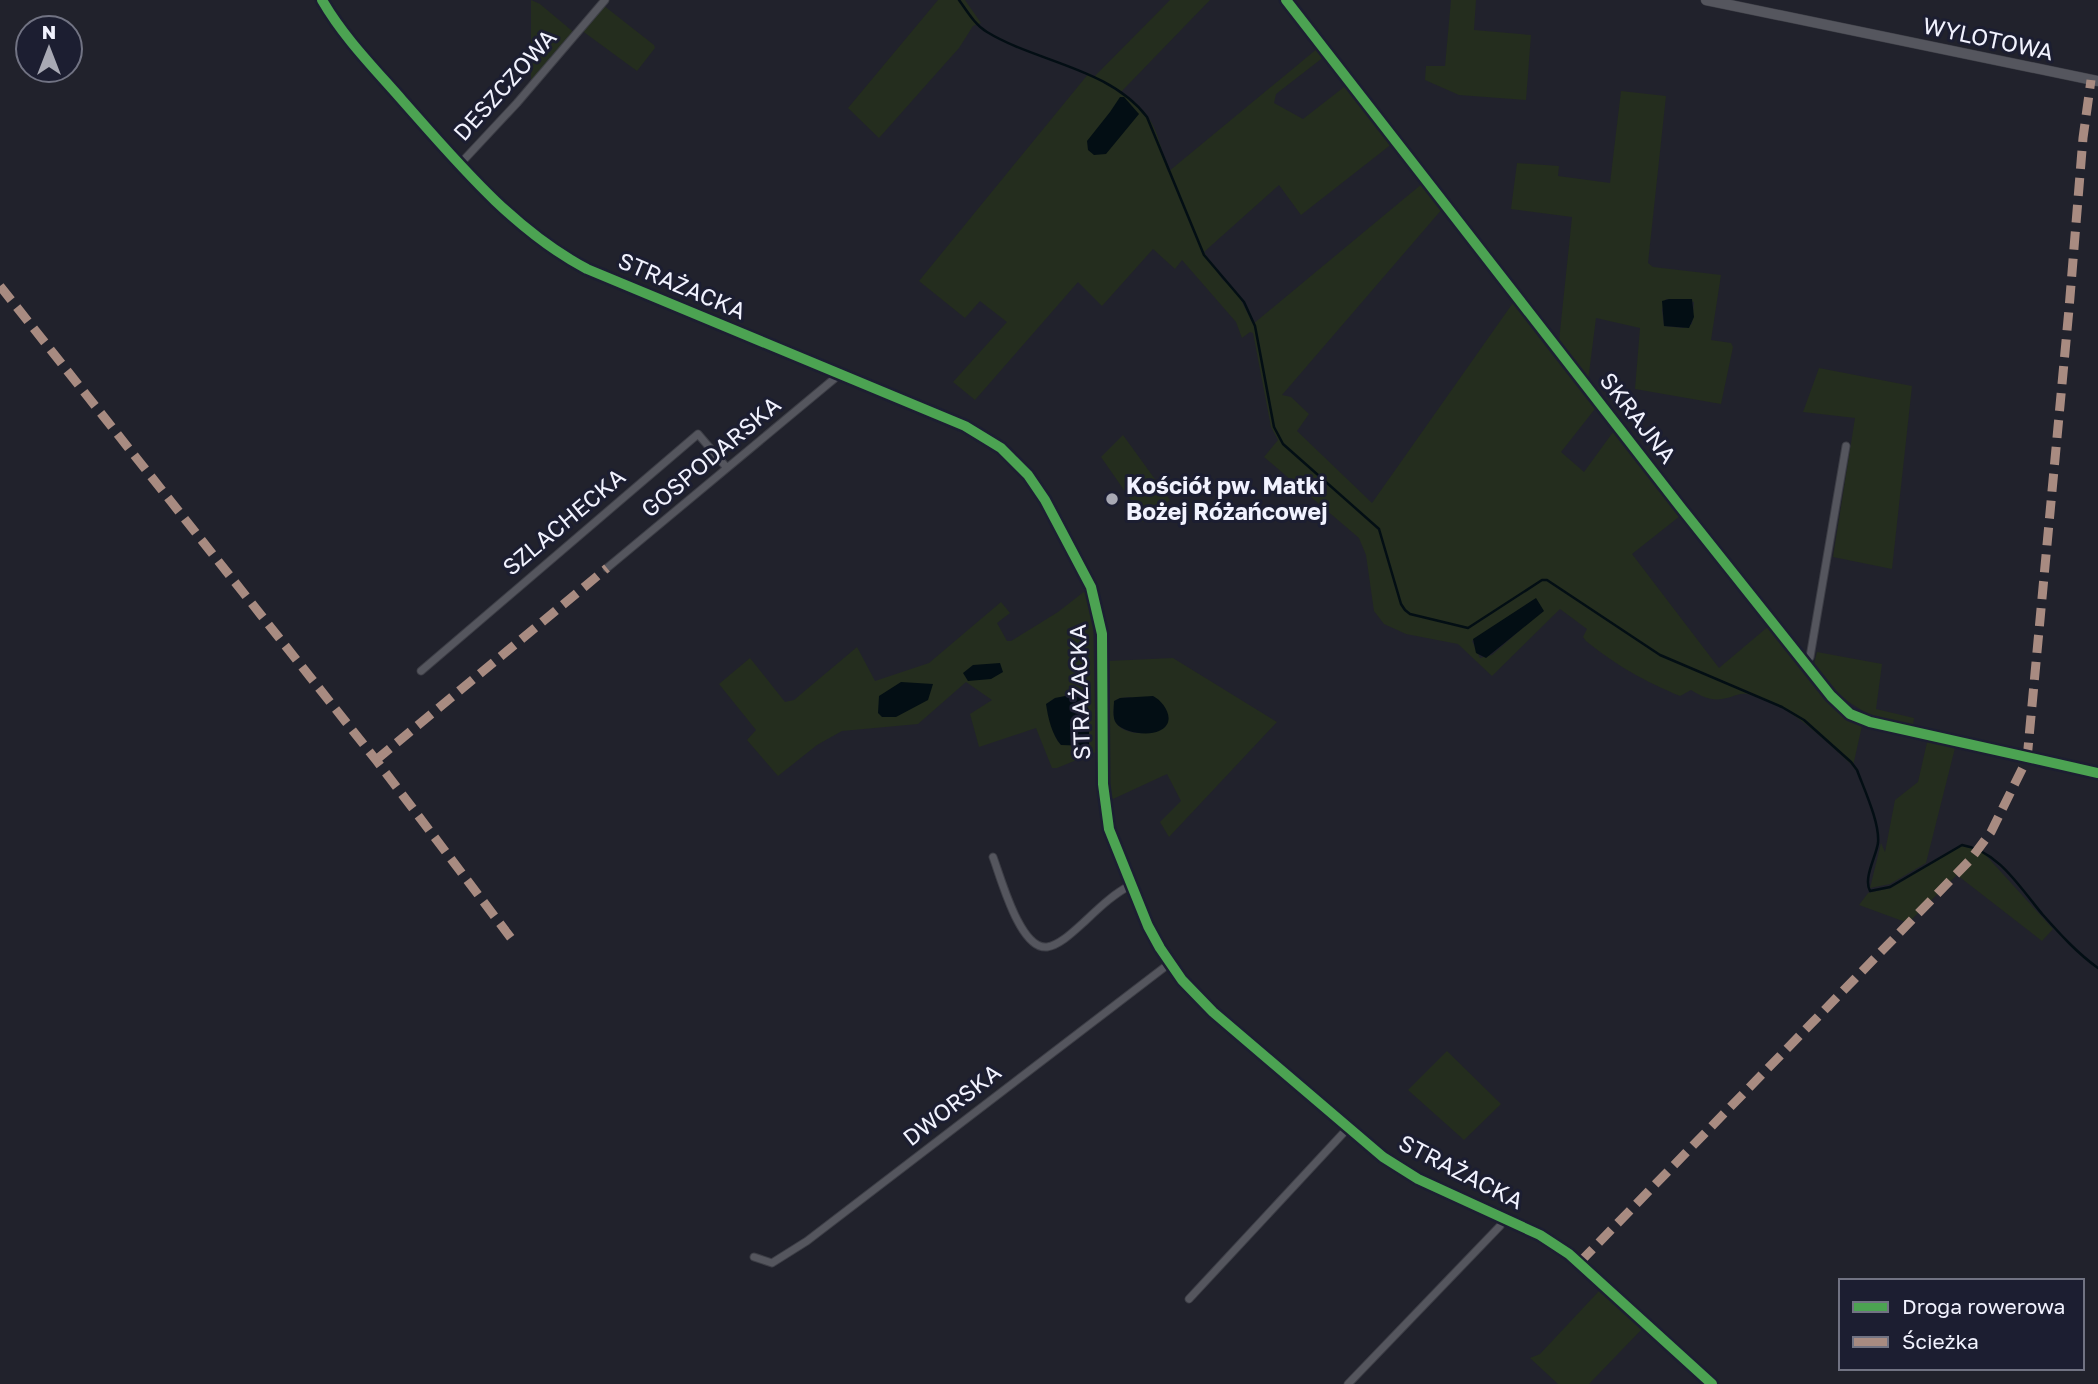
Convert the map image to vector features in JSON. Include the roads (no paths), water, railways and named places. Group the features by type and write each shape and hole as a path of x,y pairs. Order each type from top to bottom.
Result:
{"street":[{"name":"STRAŻACKA","path":"322,0 339,28 460,164 537,237 570,260 956,421 984,435 1016,461 1038,488 1085,576 1096,604 1102,634 1105,803 1113,840 1154,937 1182,980 1206,1006 1377,1152 1406,1172 1548,1240 1580,1262 1712,1384"},
{"name":"DESZCZOWA","path":"460,164 517,103 605,0"},
{"name":"SKRAJNA","path":"1286,0 1831,696 1850,714 1870,722 2027,759 2098,772"},
{"name":"WYLOTOWA","path":"1706,0 2098,81"},
{"name":"GOSPODARSKA","path":"607,568 834,379 836,372"},
{"name":"SZLACHECKA","path":"421,671 698,434 727,468"},
{"path":"1805,663 1810,657 1846,446"},
{"path":"993,857 1020,926 1031,941 1040,947 1050,946 1063,939 1131,885"},
{"name":"DWORSKA","path":"754,1258 772,1264 807,1241 1170,963"},
{"path":"1189,1299 1348,1128"},
{"name":"STRAŻACKA","path":"1348,1384 1504,1219"}],"waterway":[{"path":"959,0 975,22 987,32 1027,51 1093,76 1132,101 1147,117 1204,255 1244,302 1255,326 1274,427 1283,444 1379,529 1405,610 1410,614 1468,628 1542,580 1547,580 1660,655 1782,707 1804,720 1851,762 1867,796 1878,835 1868,880 1870,891 1890,887 1962,845 1975,849 2008,872 2062,936 2098,968"}],"place":[{"name":"Kościół pw. Matki Bożej Różańcowej","path":"1112,499"}]}
